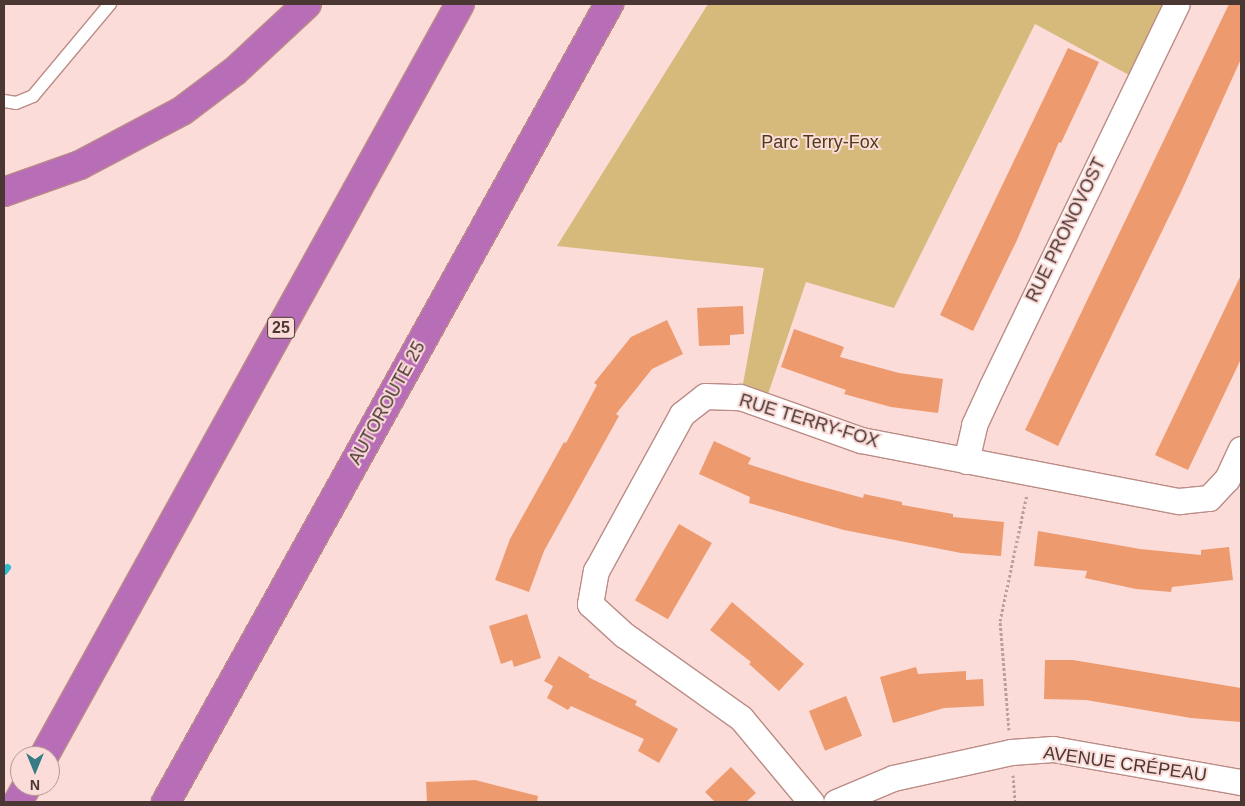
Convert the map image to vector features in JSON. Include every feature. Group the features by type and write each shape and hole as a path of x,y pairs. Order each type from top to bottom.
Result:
{"highway":[{"path":"4,192 80,165 182,111 235,71 307,4"},
{"name":"25","path":"50,746 460,4"},
{"name":"AUTOROUTE 25","path":"166,802 609,4"}],"street":[{"name":"RUE PRONOVOST","path":"966,461 974,425 992,386 1177,4"},
{"name":"RUE TERRY-FOX","path":"812,802 741,718 624,635 590,604 596,571 682,414 706,396 740,397 861,440 1178,501 1209,498 1227,479 1241,449"},
{"name":"AVENUE CRÉPEAU","path":"836,802 893,778 1011,752 1053,749 1241,782"}],"lane":[{"path":"4,101 16,103 33,96 110,4"}],"path":[{"path":"1009,733 1000,621 1032,472"},
{"path":"1013,774 1015,802"}],"green space":[{"name":"Parc Terry-Fox","path":"708,4 1175,4 1142,82 1035,24 894,308 806,282 767,397 743,384 764,268 557,246"}],"building":[{"path":"1229,4 1241,4 1241,59 1181,192 1058,446 1025,430"},
{"path":"1068,48 1099,62 1061,143 1059,142 1017,240 973,331 940,315"},
{"path":"1241,275 1241,359 1188,470 1155,455"},
{"path":"743,306 744,334 730,335 730,345 699,346 697,308"},
{"path":"667,320 683,354 652,369 616,414 619,416 544,551 529,592 495,580 510,539 564,442 566,443 597,385 594,383 631,337"},
{"path":"794,329 844,347 840,357 899,373 943,379 938,413 891,407 844,394 846,390 781,367"},
{"path":"714,441 751,458 748,464 801,481 863,498 864,494 902,502 902,505 953,514 953,517 1004,522 1001,556 961,553 844,530 749,503 750,497 699,474"},
{"path":"679,524 712,543 668,619 635,600"},
{"path":"1038,531 1140,549 1201,555 1201,550 1229,547 1233,580 1172,587 1171,592 1136,589 1085,578 1087,571 1034,566"},
{"path":"732,602 804,664 779,691 749,664 751,662 710,630"},
{"path":"527,614 541,658 514,667 512,660 501,664 489,626"},
{"path":"559,656 590,675 588,677 637,701 635,705 678,729 659,763 638,751 644,739 571,706 568,710 547,698 553,686 544,681"},
{"path":"1045,660 1073,660 1241,688 1241,722 1191,718 1086,700 1044,699"},
{"path":"916,667 918,674 966,671 966,680 983,679 984,706 944,708 893,723 880,677"},
{"path":"846,696 862,736 825,751 809,711"},
{"path":"731,767 756,793 746,802 715,802 705,792"},
{"path":"475,780 538,796 537,802 427,802 426,782"}],"waterway":[{"path":"4,571 7,567"}]}
